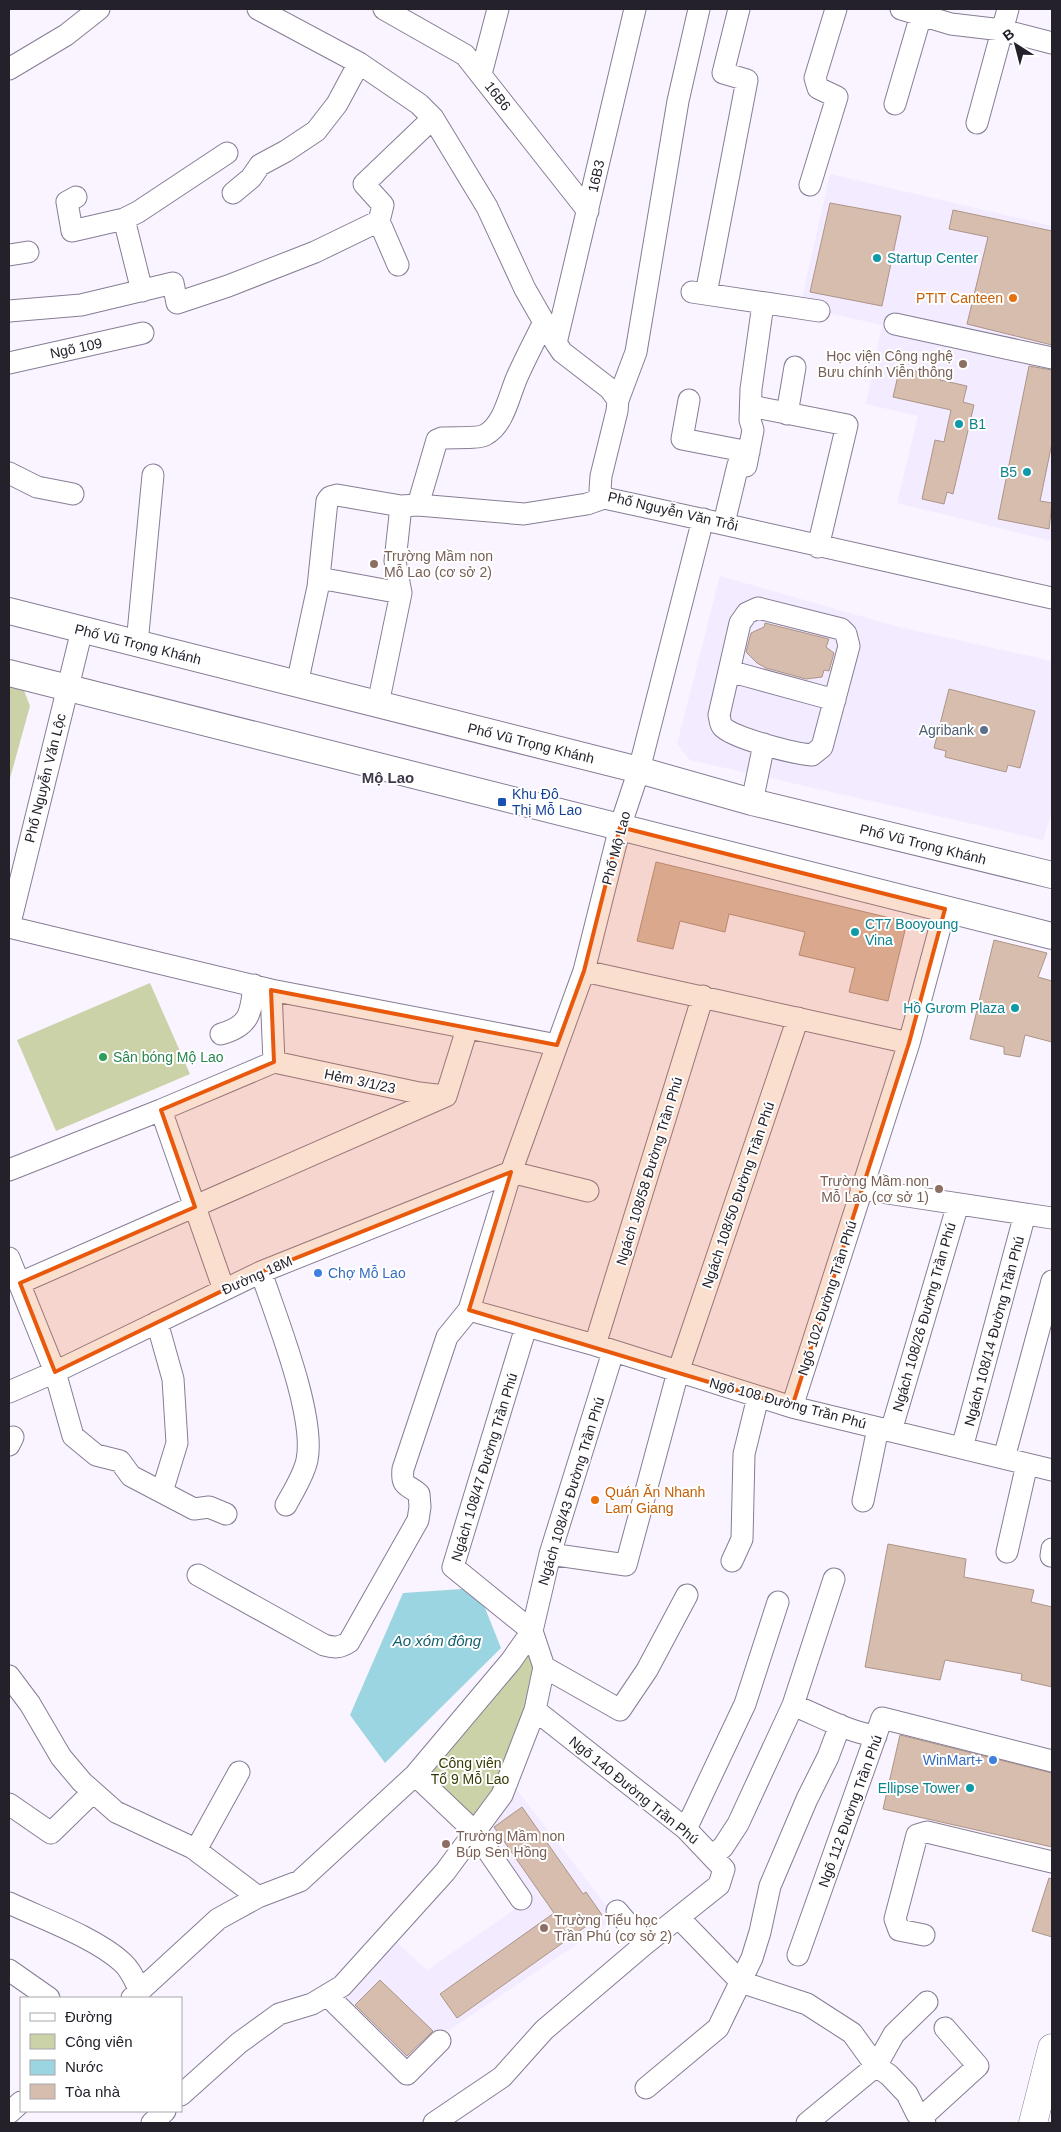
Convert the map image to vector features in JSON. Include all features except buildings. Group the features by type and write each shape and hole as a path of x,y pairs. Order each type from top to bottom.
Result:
{"highway":[{"path":"1033,2123 1052,2048"}],"main road":[{"name":"Phố Vũ Trọng Khánh","path":"9,611 639,770 752,802 1052,875"},
{"path":"9,673 1052,936"}],"street":[{"path":"9,69 66,36 99,9"},
{"path":"258,9 359,63 418,104 433,118 488,207 525,289 556,343 562,352 610,389 618,400"},
{"name":"16B6","path":"384,9 465,55 588,211"},
{"path":"481,74 498,9"},
{"name":"16B3","path":"556,343 635,9"},
{"name":"Phố Nguyễn Văn Trỗi","path":"699,9 678,101 636,352 618,400 601,476 600,490 604,498 724,523 818,547 1052,598"},
{"path":"739,9 723,73 747,80 699,293 819,311"},
{"path":"810,185 837,97 818,88 815,78 836,9"},
{"path":"977,123 1008,9"},
{"path":"895,104 911,12 951,24 1002,30 1052,43"},
{"path":"233,193 251,178 260,165 286,151 316,131 337,104 359,63"},
{"path":"398,265 379,221 383,205 364,184 433,118"},
{"path":"76,197 67,202 72,231 124,218 138,212 227,153"},
{"path":"124,218 142,291"},
{"path":"9,311 81,305 173,283 177,303 228,286 315,252 379,221"},
{"path":"724,523 738,465 746,466 753,430 750,420 751,389 763,304"},
{"path":"378,704 400,593 395,561 401,505 437,440 442,438 483,436 495,427 506,407 513,386 544,322"},
{"path":"895,324 1052,358"},
{"name":"Ngõ 109","path":"9,363 143,333"},
{"path":"787,414 795,367"},
{"path":"689,400 682,440 749,452"},
{"path":"750,406 847,425 818,547"},
{"path":"9,473 37,487 74,494"},
{"path":"137,644 153,475"},
{"path":"298,684 319,578 326,501 330,496 337,495 401,505 524,514 587,504 604,498"},
{"name":"Phố Mộ Lao","path":"469,1310 511,1172 584,971 620,827 639,770 703,519"},
{"path":"319,578 400,593"},
{"path":"758,608 841,629 846,634 850,646 822,747 812,755 799,754 734,735 722,726 719,715 729,671 740,623 747,612 758,608"},
{"name":"Phố Nguyễn Văn Lộc","path":"9,927 82,630"},
{"path":"729,671 834,700"},
{"path":"752,802 764,744"},
{"name":"Ngõ 102 Đường Trần Phú","path":"792,1407 909,1043 945,909"},
{"path":"9,927 263,988 557,1045"},
{"path":"584,971 909,1043"},
{"path":"221,1034 238,1027 248,1018 252,1006 263,988"},
{"path":"9,1170 161,1110 274,1062 263,988"},
{"name":"Ngách 108/58 Đường Trần Phú","path":"604,1349 703,996"},
{"name":"Ngách 108/50 Đường Trần Phú","path":"550,1554 626,1565 678,1372 798,1018"},
{"path":"20,1283 195,1208 446,1096 467,1029"},
{"name":"Hẻm 3/1/23","path":"274,1062 419,1093 446,1096"},
{"path":"161,1110 224,1290"},
{"path":"511,1172 588,1191"},
{"name":"Đường 18M","path":"9,1392 55,1372 261,1272 511,1172"},
{"path":"861,1189 1052,1218"},
{"name":"Ngách 108/26 Đường Trần Phú","path":"863,1501 884,1429 958,1204"},
{"name":"Ngách 108/14 Đường Trần Phú","path":"962,1448 1025,1214"},
{"path":"9,1258 55,1372 73,1436 96,1455 120,1461 131,1476 194,1510 209,1507 226,1514"},
{"path":"261,1272 296,1382 304,1415 308,1450 307,1463 286,1505"},
{"path":"1004,1458 1052,1281"},
{"path":"198,1575 324,1645 333,1648 349,1642 418,1520 419,1494 406,1486 402,1480 403,1469 447,1337 469,1310"},
{"name":"Ngõ 108 Đường Trần Phú","path":"469,1310 792,1407 1052,1470"},
{"path":"157,1322 173,1379 177,1443 162,1492"},
{"name":"Ngách 108/47 Đường Trần Phú","path":"526,1327 454,1567 532,1631"},
{"name":"Ngách 108/43 Đường Trần Phú","path":"532,1631 550,1554 604,1349"},
{"path":"732,1561 742,1539 744,1454 758,1397"},
{"path":"1007,1552 1027,1464"},
{"path":"712,1856 723,1847 738,1824 793,1705 834,1579"},
{"path":"544,1667 620,1710 647,1670 687,1595"},
{"path":"686,1829 745,1704 778,1602"},
{"path":"182,2094 239,2043 279,2014 312,2004 342,1986 445,1872 502,1795 535,1710 544,1667 532,1631"},
{"path":"136,1995 218,1918 258,1897 300,1881 415,1775 511,1661 532,1631"},
{"path":"9,1676 30,1704 61,1756 93,1792 116,1812 196,1850 258,1897"},
{"path":"793,1705 840,1725 876,1736"},
{"name":"Ngõ 140 Đường Trần Phú","path":"535,1710 686,1829 724,1869 719,1885 679,1918"},
{"name":"Ngõ 112 Đường Trần Phú","path":"798,1954 882,1718 1052,1761"},
{"path":"646,2088 718,2028 741,1982 760,1932 770,1886 807,1800 828,1757 840,1725"},
{"path":"196,1850 239,1772"},
{"path":"415,1775 475,1832 521,1899"},
{"path":"9,1804 51,1833 93,1792"},
{"path":"924,1935 900,1930 895,1919 917,1835 927,1832 1052,1862"},
{"path":"9,1903 71,1931 122,1962 131,1972 136,1995"},
{"path":"617,1911 646,1944"},
{"path":"434,2123 502,2077 544,2030 679,1918 741,1982 807,2004 852,2033 876,2066 889,2075 907,2094 923,2121 978,2066 945,2028"},
{"path":"9,1970 48,1997"},
{"path":"327,1995 407,2074 440,2041"},
{"path":"808,2123 876,2066 894,2034 927,2002"},
{"path":"9,2113 20,2103"},
{"path":"152,2123 164,2112"}],"highlighted area":[{"path":"620,827 945,909 909,1043 792,1407 469,1310 511,1172 261,1272 55,1372 20,1283 195,1207 161,1110 274,1062 271,990 557,1045 584,971"}],"shaded area":[{"name":"Học viện Công nghệ Bưu chính Viễn thông","path":"830,174 1052,226 1052,541 897,503 918,416 866,404 882,325 800,307"},
{"path":"720,576 895,626 1052,661 1052,812 1043,840 690,760 677,744"},
{"name":"Trường Tiểu học Trần Phú (cơ sở 2)","path":"516,1789 616,1918 451,2029 408,2072 336,2000 393,1939 427,1970 527,1901 479,1832"}],"green space":[{"path":"9,684 23,688 30,706 9,782"},
{"name":"Sân bóng Mộ Lao","path":"150,983 190,1074 56,1131 17,1040"},
{"name":"Công viên Tổ 9 Mỗ Lao","path":"532,1631 535,1710 475,1832 415,1775"}],"water":[{"name":"Ao xóm đông","path":"477,1588 501,1648 385,1763 350,1715 403,1593"}],"place":[{"name":"Startup Center","path":"877,258"},
{"name":"PTIT Canteen","path":"1013,298"},
{"name":"Học viện Công nghệ Bưu chính Viễn thông","path":"963,364"},
{"name":"B1","path":"959,424"},
{"name":"B5","path":"1027,472"},
{"name":"Trường Mầm non Mỗ Lao (cơ sở 2)","path":"374,564"},
{"name":"Agribank","path":"984,730"},
{"name":"Khu Đô Thị Mỗ Lao","path":"502,802"},
{"name":"CT7 Booyoung Vina","path":"855,932"},
{"name":"Hồ Gươm Plaza","path":"1015,1008"},
{"name":"Sân bóng Mộ Lao","path":"103,1057"},
{"name":"Trường Mầm non Mỗ Lao (cơ sở 1)","path":"939,1189"},
{"name":"Chợ Mỗ Lao","path":"318,1273"},
{"name":"Quán Ăn Nhanh Lam Giang","path":"595,1500"},
{"name":"WinMart+","path":"993,1760"},
{"name":"Ellipse Tower","path":"970,1788"},
{"name":"Trường Mầm non Búp Sen Hồng","path":"446,1844"},
{"name":"Trường Tiểu học Trần Phú (cơ sở 2)","path":"544,1928"}],"district":[{"name":"Mộ Lao","path":"388,778"}]}
